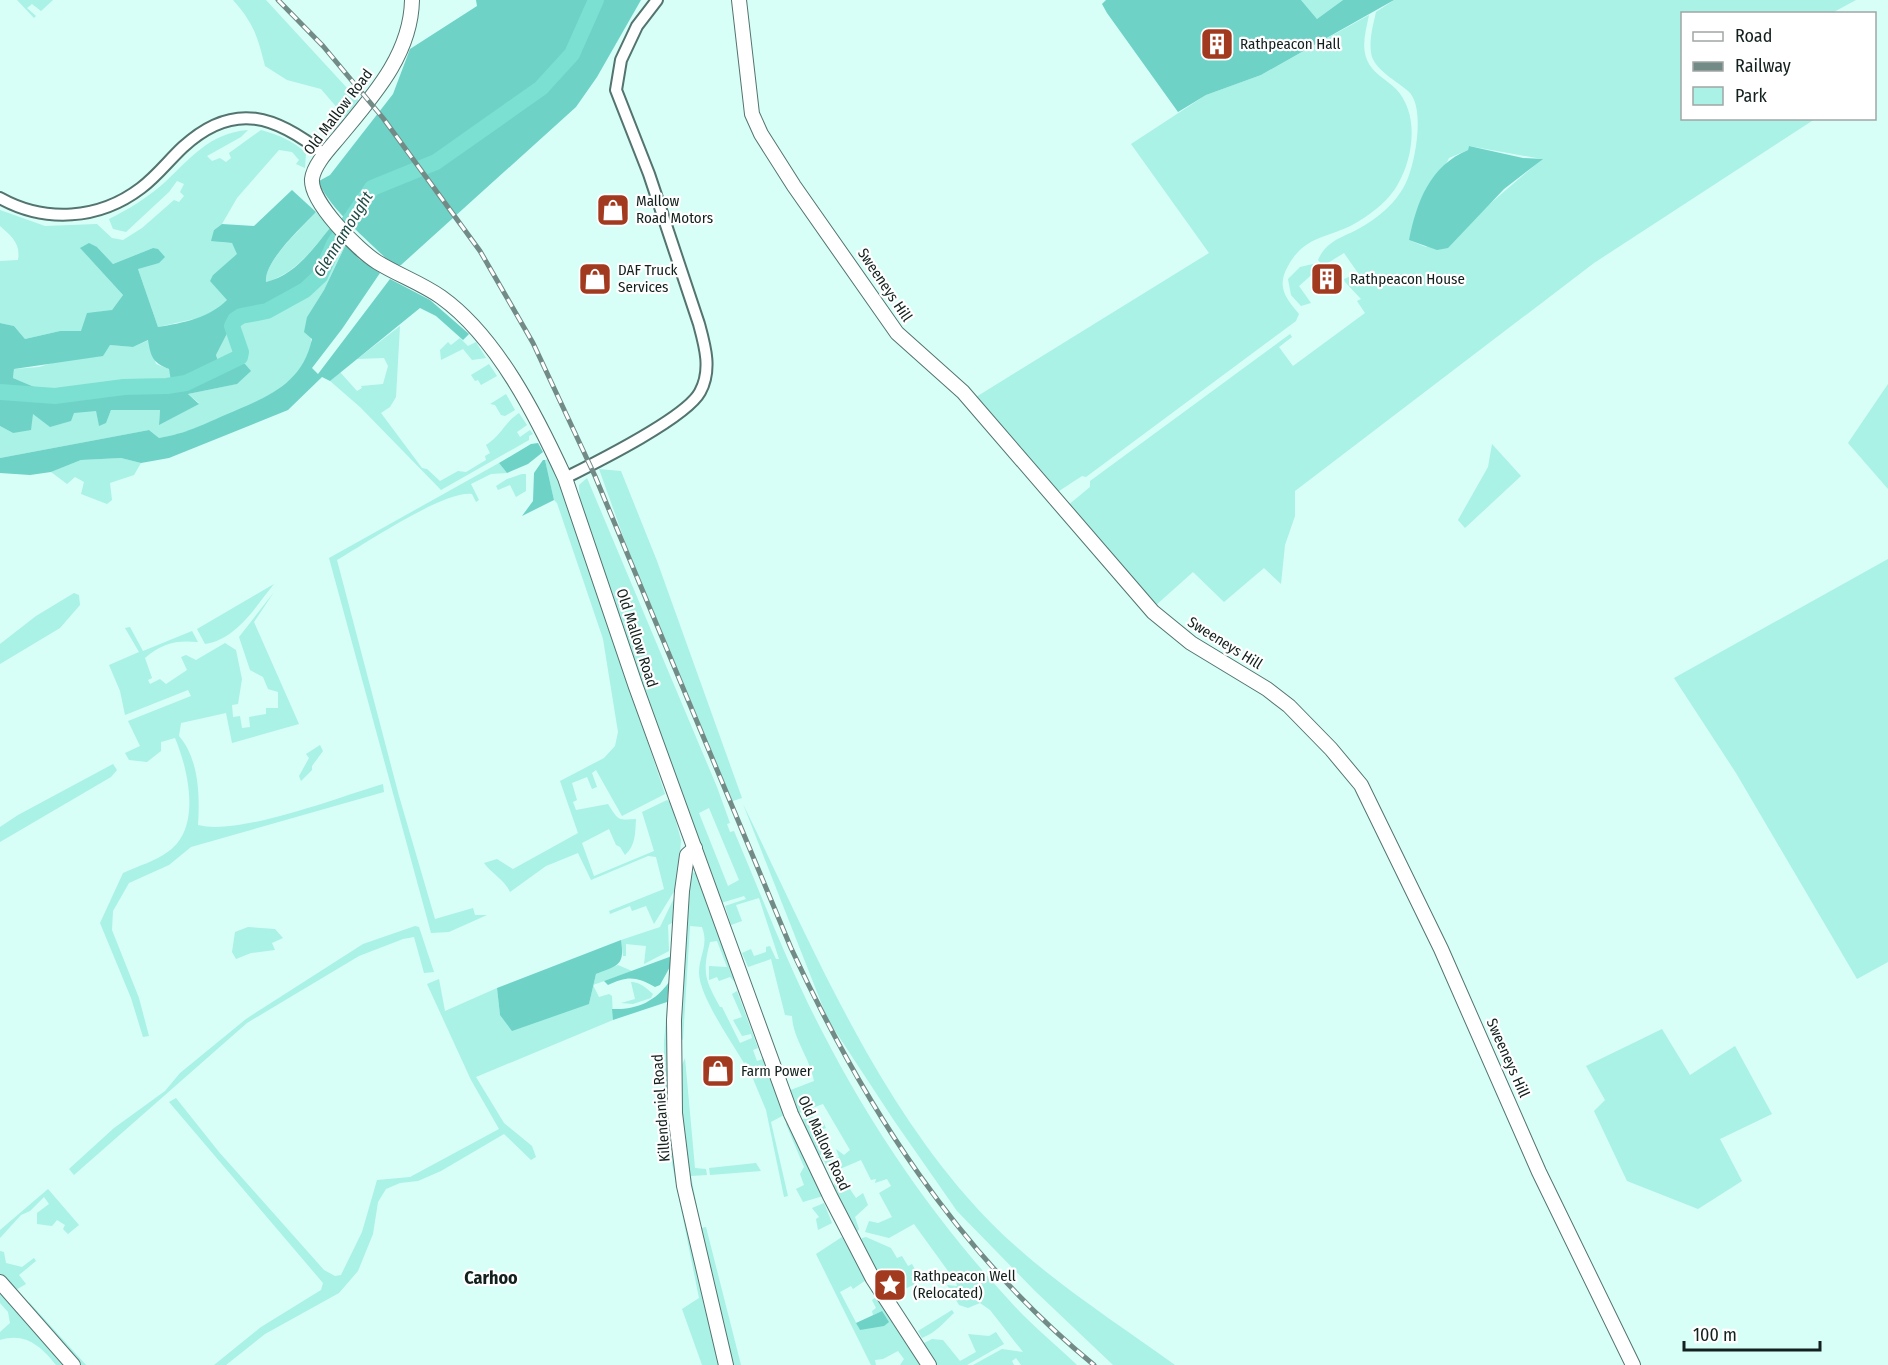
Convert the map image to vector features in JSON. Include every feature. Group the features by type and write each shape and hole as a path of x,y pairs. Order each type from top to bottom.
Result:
{"street":[{"name":"Old Mallow Road","path":"412,0 405,41 396,61 382,83 325,155 312,176 316,199 368,256 438,295 469,320 512,381 544,435 565,478 636,687 762,1039 794,1119 873,1279 929,1365"},
{"path":"565,478 624,447 687,408 700,392 707,370 706,347 696,314 649,174 616,90 621,60 637,26 657,0"},
{"name":"Sweeneys Hill","path":"739,0 752,114 756,126 794,186 897,333 963,392 1153,612 1191,643 1267,688 1289,706 1331,749 1361,785 1441,950 1539,1172 1633,1365"},
{"path":"0,198 32,212 68,216 99,211 142,187 201,133 233,120 260,119 282,125 325,155"},
{"name":"Killendaniel Road","path":"695,848 687,855 682,891 674,1020 675,1113 684,1186 726,1365"},
{"path":"0,1282 73,1365"}],"green space":[{"path":"17,0 53,0 41,11 32,4 27,8 36,16 34,18"},
{"path":"233,0 266,0 359,101 345,117 321,89 287,80 265,66 254,30"},
{"path":"1301,0 1343,0 1317,19"},
{"path":"1394,0 1856,0 1834,12 1681,12 1681,120 1813,120 1594,263 1295,491 1295,516 1285,545 1281,584 1264,568 1224,602 1193,572 1155,606 1126,569 1067,506 1090,487 1090,481 1290,334 1292,337 1279,347 1293,366 1365,313 1357,301 1361,299 1345,282 1344,279 1358,273 1344,253 1323,266 1318,260 1330,244 1368,223 1396,199 1412,167 1418,132 1418,119 1413,98 1408,91 1378,67 1372,57 1372,28 1376,12","holes":["1469,146 1542,159 1485,208 1426,247 1409,240 1449,158 1468,150"]},
{"path":"1369,15 1365,32 1365,55 1372,69 1396,89 1403,99 1411,122 1412,135 1408,161 1395,190 1365,217 1349,227 1311,242 1295,255 1284,273 1283,286 1284,292 1299,314 1296,321 1086,477 1082,476 1056,493 976,397 1209,253 1131,144 1206,95 1261,75"},
{"path":"248,130 241,137 207,156 212,161 220,158 226,162 231,158 229,153 261,130 285,139 306,153 305,168 296,164 299,160 292,152 279,150 237,198 222,224 214,230 220,242 232,243 238,254 213,275 217,288 228,300 216,311 203,317 158,327 138,269 153,248 113,264 97,247 81,249 123,295 112,310 82,331 60,331 25,339 14,326 0,323 0,261 18,260 19,254 17,244 0,226 0,210 45,226 97,224 112,238 123,240 142,228 174,200 179,202 184,196 180,192 184,184 177,181 169,192 126,232 113,229 109,219 151,194 192,156 211,142 234,132"},
{"path":"316,212 330,228 294,267 266,282 271,264 277,255"},
{"path":"340,239 346,244 324,290 307,317 311,343 308,358 299,372 264,398 219,420 159,438 149,430 0,458 0,426 13,433 33,414 96,410 99,425 106,422 111,410 160,410 159,424 199,403 188,394 236,384 245,364 219,364 216,355 236,316 258,315 323,268"},
{"path":"1313,264 1317,270 1299,286 1311,303 1301,306 1291,295 1288,279 1300,267"},
{"path":"400,326 396,397 390,407 381,413 422,468 427,469 440,481 458,471 466,472 486,460 485,456 490,453 486,445 519,413 527,425 517,432 520,437 530,430 533,434 529,436 529,440 441,490 360,407 330,381 340,372 357,391 362,388 361,386 383,384 388,366 384,358 357,359"},
{"path":"460,338 468,346 476,342 486,358 472,360 463,349 441,360 440,350 448,342 451,345"},
{"path":"149,340 156,364 169,369 172,380 39,389 13,378 14,369 39,367 110,345 133,347"},
{"path":"489,364 497,376 481,385 471,375"},
{"path":"1888,384 1888,489 1848,443"},
{"path":"506,394 515,410 505,416 501,415 495,405 490,404"},
{"path":"1492,444 1521,476 1465,528 1458,520 1488,467"},
{"path":"121,458 141,463 134,475 110,483 112,500 107,504 81,494 84,482 75,477 67,484 51,472 81,460"},
{"path":"548,459 565,495 665,794 622,816 596,770 592,773 597,787 592,789 587,777 572,783 577,800 573,802 576,810 608,804 619,818 636,819 633,843 625,855 616,845 609,829 582,843 594,876 654,851 642,812 667,800 671,803 681,840 678,885 654,924 646,906 632,911 630,906 610,914 609,911 664,889 656,857 648,856 591,880 578,853 546,866 510,892 484,863 497,859 513,869 578,833 560,781 604,758 615,746 618,732 603,639 557,503 554,500 545,460"},
{"path":"499,463 507,473 491,474 471,484 479,500 476,502 472,494 443,500 404,520 337,560 399,796 435,919 473,908 475,915 487,915 449,932 431,933 329,558"},
{"path":"599,469 621,471 657,561 742,798 730,802 643,592"},
{"path":"526,474 526,491 516,497 510,485 498,490 496,486"},
{"path":"587,478 717,787 730,823 727,824 730,832 734,831 799,985 843,1070 907,1173 955,1238 1016,1308 1077,1365 1021,1365 1016,1358 1012,1361 1014,1365 973,1365 1002,1349 1023,1352 990,1310 980,1303 968,1308 959,1305 947,1285 957,1286 956,1282 914,1224 889,1238 865,1232 869,1221 878,1223 892,1217 879,1193 891,1186 887,1179 875,1183 876,1179 871,1180 861,1160 840,1169 842,1172 831,1175 822,1157 829,1154 833,1160 839,1157 836,1149 844,1155 850,1150 823,1104 799,1113 788,1091 814,1081 795,1033 792,1016 785,1015 771,959 748,967 742,953 751,949 754,956 766,952 766,947 770,946 776,959 779,959 759,898 736,905 742,921 731,925 725,906 746,899 744,896 721,903 677,788 580,505 579,485","holes":["709,808 739,880 728,886 699,813"]},
{"path":"1888,559 1888,962 1857,979 1736,773 1674,678"},
{"path":"274,584 236,629 227,636 205,644 197,629"},
{"path":"274,592 254,622 299,724 232,743 226,713 181,723 179,736 191,756 197,778 198,825 216,827 263,820 316,806 383,784 384,792 191,847 169,865 129,883 113,911 112,930 139,998 149,1036 143,1037 131,998 100,923 123,873 164,855 179,841 186,828 189,797 188,781 175,738 161,742 161,751 147,762 129,760 125,753 140,746 128,721 191,696 188,690 125,715 120,691 109,665 139,652 125,628 130,627 143,651 192,631 198,642 170,644 157,649 145,658 152,678 148,680 150,684 160,679 166,684 187,670 181,657 186,655 196,660 225,643 236,650 242,679 238,704 232,705 233,717 240,716 242,728 250,727 249,717 266,714 266,708 278,708 278,692 268,689 263,677 250,670 239,637"},
{"path":"74,593 79,595 80,605 60,628 0,664 0,644 36,616"},
{"path":"320,745 323,751 312,766 312,770 301,781 299,776 309,758 306,754"},
{"path":"113,764 117,770 111,777 0,842 0,827"},
{"path":"743,804 817,958 870,1058 932,1153 967,1197 1014,1245 1066,1287 1175,1365 1113,1365 1034,1290 957,1211 828,1020"},
{"path":"691,872 696,873 735,982 730,977 719,981 717,977 709,980 709,966 727,967 717,941 710,942 706,961 708,983 740,1043 752,1038 751,1034 742,1036 733,1020 742,1017 732,994 737,991 758,1048 753,1050 757,1061 763,1059 784,1115 771,1122 788,1196 784,1197 766,1110 746,1062 744,1063 717,1019 700,982 699,967 704,945 702,927 690,926 683,1040 680,1038 678,1029 685,923"},
{"path":"675,896 675,924 672,927 672,923 668,925 669,951 644,964 646,946 626,944 626,956 623,956 621,940 660,927"},
{"path":"415,926 419,927 434,972 424,973 414,937 359,956 247,1023 74,1175 69,1169 114,1128 165,1091 180,1073 246,1019 363,944"},
{"path":"248,927 275,929 283,938 272,943 275,950 251,953 236,959 232,952 235,932"},
{"path":"618,965 632,971 593,985 596,974"},
{"path":"673,971 670,1118 722,1365 702,1365 682,1309 699,1298 663,1119 664,1042 670,972"},
{"path":"439,979 445,1011 497,988 500,1015 589,1004 593,986 599,997 609,994 612,996 613,1020 476,1077 504,1123 532,1146 536,1157 531,1160 504,1134 441,1171 418,1181 400,1183 386,1189 378,1202 373,1234 358,1271 339,1293 265,1334 226,1365 214,1365 261,1327 321,1290 323,1283 169,1102 176,1098 219,1152 324,1270 335,1276 341,1275 362,1232 377,1180 410,1177 499,1129 471,1080 427,984"},
{"path":"631,982 640,984 653,994 651,998 633,1004 621,1003 635,999"},
{"path":"1662,1029 1690,1075 1735,1046 1772,1114 1720,1139 1742,1181 1698,1209 1627,1181 1594,1111 1605,1100 1586,1066"},
{"path":"685,1058 695,1168 706,1169 707,1175 691,1176 701,1228 706,1227 741,1365 730,1365 682,1146 679,1072"},
{"path":"810,1115 823,1122 826,1128 818,1131 827,1152 818,1156 802,1120"},
{"path":"788,1121 823,1196 803,1202 796,1189 804,1185 800,1174 804,1167 786,1124"},
{"path":"756,1163 761,1171 710,1175 709,1168"},
{"path":"843,1179 856,1198 863,1193 868,1205 855,1217 859,1229 857,1232 832,1187 838,1180"},
{"path":"48,1189 79,1225 68,1234 63,1229 65,1225 57,1220 52,1226 37,1224 37,1213 49,1204 44,1197 30,1211 21,1215 0,1238 0,1230"},
{"path":"824,1203 832,1223 818,1230 816,1219 819,1217 812,1208"},
{"path":"842,1237 866,1280 853,1289 851,1286 840,1292 860,1330 882,1311 873,1315 872,1311 876,1308 872,1300 876,1297 920,1365 900,1365 904,1359 898,1351 883,1359 875,1360 876,1365 871,1365 816,1254"},
{"path":"866,1237 891,1248 897,1258 902,1256 908,1266 912,1264 917,1273 911,1276 915,1284 889,1297 860,1243 862,1238"},
{"path":"0,1251 4,1252 6,1263 22,1267 34,1258 36,1261 19,1275 26,1284 14,1291 0,1274"},
{"path":"0,1289 67,1365 56,1365 44,1352 25,1339 0,1340 0,1332 10,1323 8,1312 0,1303"},
{"path":"29,1302 86,1365 79,1365 30,1308"},
{"path":"952,1310 954,1313 940,1327 922,1338 918,1331"},
{"path":"996,1332 1004,1344 967,1365 935,1365 920,1345 932,1339 943,1340 960,1361 976,1352 968,1334 989,1336"}],"shaded area":[{"path":"476,0 641,0 597,77 576,107 401,265 394,266 341,214 323,191 319,181 330,175 393,94 410,49 477,6"},
{"path":"1106,0 1301,0 1317,19 1343,0 1394,0 1261,75 1206,95 1178,112 1107,13 1102,4"},
{"path":"1469,146 1523,158 1543,159 1504,189 1448,248 1437,250 1409,240 1416,212 1427,186 1444,165 1468,150"},
{"path":"292,190 316,212 277,255 271,264 266,282 294,268 330,228 340,239 321,270 299,293 272,309 236,316 216,355 219,364 245,364 251,371 237,384 188,394 199,404 159,425 160,410 111,410 106,423 99,426 96,411 74,413 71,421 50,427 33,414 31,430 13,433 0,426 0,323 14,326 25,339 60,331 81,331 87,313 112,310 123,295 80,248 89,243 97,247 113,264 153,248 158,249 165,257 159,263 138,269 158,327 204,315 227,300 210,281 213,275 237,254 232,243 211,241 214,230 222,224 254,226","holes":["148,340 151,355 159,364 169,369 171,381 39,389 13,378 14,369 103,356 110,345 133,347"]},
{"path":"346,244 359,259 380,273 312,368 318,374 390,279 430,300 469,334 463,340 436,316 420,308 330,381 322,377 288,410 169,458 141,463 121,458 81,460 51,472 30,475 0,473 0,458 149,430 159,438 178,434 267,396 290,379 300,368 307,355 312,339 304,332 307,317 324,290"},
{"path":"538,443 543,452 528,464 507,473 499,463 531,444"},
{"path":"545,460 554,500 522,516 533,501 534,473"},
{"path":"621,940 621,960 615,966 596,974 589,1004 512,1031 500,1015 497,988"},
{"path":"672,956 671,965 660,985 655,987 632,978 608,985 604,981"},
{"path":"669,982 667,1002 613,1020 612,1009 629,1008 651,1000"},
{"path":"882,1311 889,1322 884,1326 860,1330 856,1323"}],"waterway":[{"name":"Glennamought","path":"0,392 55,396 124,387 167,386 186,383 240,357 241,352 232,326 235,320 241,316 267,311 305,290 320,276 334,244 372,188 436,162 541,88 572,54 596,0"}],"railway":[{"path":"278,0 323,46 383,118 480,251 533,343 595,476 791,948 850,1065 883,1120 957,1226 999,1275 1094,1365"}],"place":[{"name":"Rathpeacon Hall","path":"1217,44"},
{"name":"Mallow Road Motors","path":"613,210"},
{"name":"DAF Truck Services","path":"595,279"},
{"name":"Rathpeacon House","path":"1327,279"},
{"name":"Farm Power","path":"718,1071"},
{"name":"Rathpeacon Well (Relocated)","path":"890,1285"}],"district":[{"name":"Carhoo","path":"491,1278"}]}
